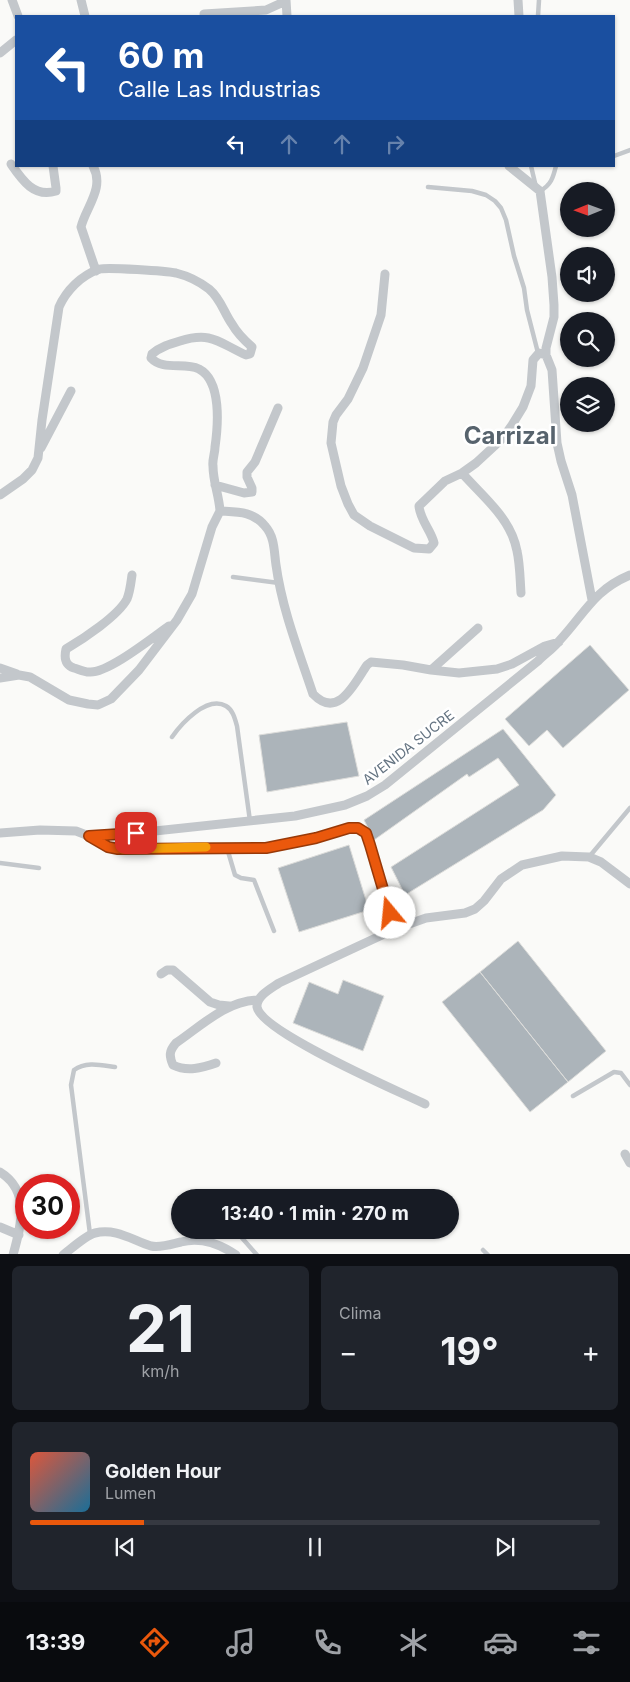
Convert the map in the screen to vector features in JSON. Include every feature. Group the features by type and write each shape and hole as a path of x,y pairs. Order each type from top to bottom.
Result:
{"street":[{"path":"12,0 18,15"},
{"path":"81,0 85,15"},
{"path":"204,14 266,10 286,0 287,15"},
{"path":"518,0 519,15"},
{"path":"0,53 15,41"},
{"path":"11,164 25,184 37,191 56,191 53,167"},
{"path":"94,167 97,181 96,193 80,227 96,271"},
{"path":"385,274 381,315 374,332 370,350 348,399 333,422 331,443 341,486 354,515 370,526 414,548 428,549 434,543 419,506 445,481 462,474 476,463 502,439 512,425 523,407 531,386 533,360 542,354 546,348 554,317 552,277 538,190 510,167"},
{"path":"0,668 40,682 69,700 98,705 111,699 134,676 177,620 192,594 212,527 220,511 212,464 218,415 214,388 207,375 197,368 160,364 151,358 152,354 171,344 194,337 213,338 246,355 250,354 252,347 232,324 219,300 199,282 176,273 160,271 101,269 96,271 72,287 64,295 59,307 42,420 39,453"},
{"path":"542,354 552,370 557,443 572,495 592,600"},
{"path":"0,495 32,470 70,391"},
{"path":"215,485 244,493 252,492 247,472 255,462 278,408"},
{"path":"462,474 500,512 510,530 517,550 521,593"},
{"path":"220,511 248,513 256,517 267,527 274,544 279,583 286,611 313,694 321,702 328,703 344,698 371,662 459,673 497,669 512,664 538,649 559,642"},
{"path":"132,575 128,598 98,628 66,649 64,656 66,662 72,667 89,672 106,669 177,620"},
{"name":"AVENIDA SUCRE","path":"0,833 58,830 76,831 89,836 136,833 295,816 344,805 367,796 385,785 495,696 559,642 592,600 612,583 630,575"},
{"path":"431,670 478,628"},
{"path":"0,678 19,675"},
{"path":"89,836 108,847 118,849 266,848 316,838 349,828 358,828 366,833 395,929"},
{"path":"216,1063 202,1068 183,1069 173,1065 170,1058 170,1050 176,1043 229,1006 245,1000 258,1000 279,982 395,929 426,918 465,913 475,909 501,879 522,864 562,856 589,857 601,862 630,884"},
{"path":"161,974 167,970 173,970 210,1002 229,1006"},
{"path":"258,1000 257,1007 260,1014 283,1031 332,1061 425,1104"},
{"path":"625,1154 630,1163"},
{"path":"0,1172 8,1177 15,1190"},
{"path":"0,1227 15,1233"},
{"path":"63,1254 90,1234 97,1232 128,1236 152,1246 170,1246 183,1241 201,1241 217,1244 236,1254"},
{"path":"13,1254 18,1239"}],"lane":[{"path":"538,15 539,0"},
{"path":"615,156 630,150"},
{"path":"532,167 538,190 548,187 553,179 556,167"},
{"path":"428,187 472,190 495,201 501,208 524,288 527,310 542,354"},
{"path":"233,577 279,583"},
{"path":"172,737 180,726 200,709 213,704 225,706 232,712 238,726 250,821"},
{"path":"589,857 630,808"},
{"path":"227,848 235,875 254,880 274,931"},
{"path":"0,863 39,868"},
{"path":"90,1234 71,1085 74,1070 80,1066 91,1064 115,1067"},
{"path":"573,1096 614,1072 621,1073 630,1085"},
{"path":"243,1239 257,1254"},
{"path":"483,1250 488,1254"}],"building":[{"path":"590,645 629,690 563,748 547,730 529,746 505,719"},
{"path":"347,722 359,776 267,792 259,735"},
{"path":"503,729 556,795 543,810 405,895 391,867 519,785 498,758 469,777 467,774 374,840 364,820"},
{"path":"349,845 369,910 299,932 278,868"},
{"path":"518,941 606,1051 568,1082 480,972"},
{"path":"480,972 568,1082 530,1112 442,1002"},
{"path":"343,980 384,996 363,1051 293,1023 309,982 338,994"}],"slow traffic":[{"path":"123,849 206,847"}],"district":[{"name":"Carrizal","path":"510,435"}],"route":[{"path":"136,833 89,836 108,847 118,849 266,848 316,838 349,828 358,828 366,833 390,913"}]}
